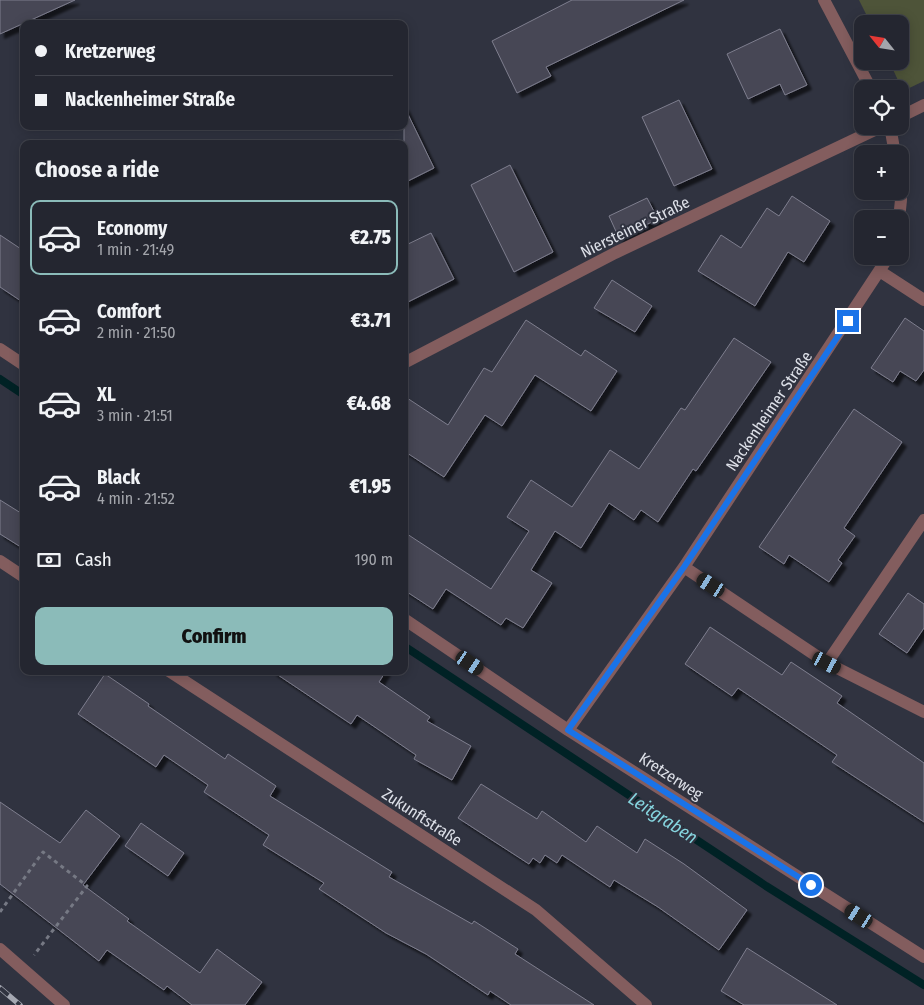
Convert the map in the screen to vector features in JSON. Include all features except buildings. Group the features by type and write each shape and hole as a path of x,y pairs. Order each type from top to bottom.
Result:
{"street":[{"path":"824,0 866,80"},
{"path":"909,112 924,105"},
{"name":"Niersteiner Straße","path":"408,361 615,253 864,135"},
{"name":"Nackenheimer Straße","path":"568,730 684,567 884,265"},
{"path":"881,272 924,300"},
{"path":"0,349 20,362"},
{"path":"827,663 924,520"},
{"path":"0,561 20,574"},
{"path":"684,567 827,663 924,712"},
{"name":"Kretzerweg","path":"408,622 568,730 924,957"},
{"name":"Zukunftstraße","path":"175,675 536,910 646,1005"},
{"path":"0,948 64,1005"}],"path":[{"path":"0,912 43,852 87,886 23,969"}],"green space":[{"path":"859,0 924,0 924,81 909,88 909,80 898,80 893,70 909,70 909,15 866,15"}],"waterway":[{"name":"Leitgraben","path":"0,379 20,392"},
{"name":"Leitgraben","path":"408,649 766,886 924,985"}],"railway":[{"path":"0,988 20,1005"}],"route":[{"path":"811,885 568,730 684,567 848,321"}]}
